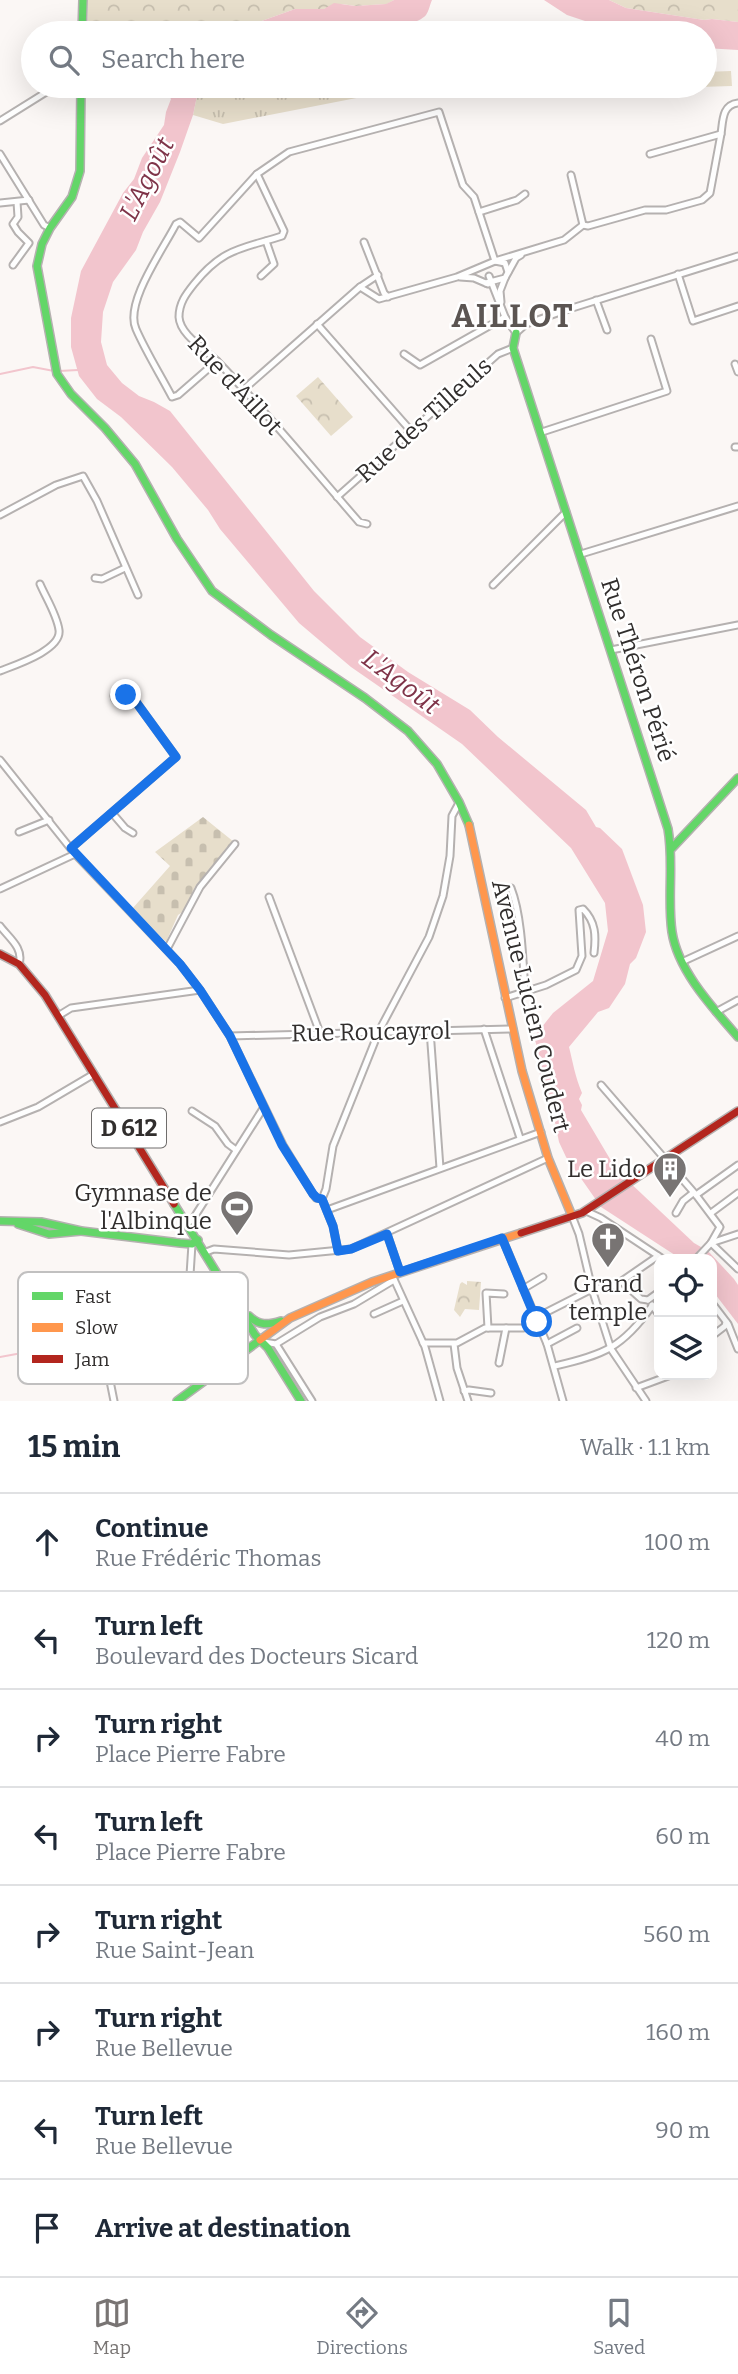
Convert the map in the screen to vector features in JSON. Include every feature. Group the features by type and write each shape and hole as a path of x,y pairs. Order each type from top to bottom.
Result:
{"main road":[{"path":"82,21 83,0"},
{"path":"42,244 72,197 79,170 81,98"},
{"name":"Avenue Lucien Coudert","path":"42,244 37,266 56,371 71,394 105,428 135,464 177,539 212,591 408,731 437,764 460,802 470,828 513,1029 548,1158 572,1216"},
{"path":"513,348 516,333"},
{"name":"Rue Théron Périé","path":"513,348 673,848 672,938 704,997 738,1037"},
{"path":"673,848 738,778"},
{"name":"D 612","path":"0,954 19,964 36,982 188,1223 195,1242 206,1252 218,1272"},
{"path":"248,1315 259,1325 290,1318 395,1275 585,1211 738,1111"},
{"path":"0,1221 45,1223 81,1231 195,1242"},
{"path":"248,1349 290,1318"},
{"name":"D 612","path":"248,1323 268,1348 301,1401"},
{"path":"177,1401 200,1384"}],"street":[{"path":"0,121 37,98"},
{"path":"360,287 379,299 388,297 457,277 492,262 564,240 583,225 702,200 709,193 724,111 731,104 738,103"},
{"path":"217,361 178,395 172,397 135,328 135,307 145,279 176,224 180,222 199,238 257,174 289,152 439,112 463,185 474,197 479,212 492,262 488,270 493,290 505,317 516,333 526,324 738,256"},
{"path":"650,154 720,134"},
{"path":"0,154 44,225 50,228"},
{"name":"Rue d'Aillot","path":"257,174 284,231 282,236 226,254 211,264 183,300 180,323 359,522 367,524"},
{"path":"570,175 583,225"},
{"path":"479,212 517,200 525,194"},
{"path":"0,203 29,200"},
{"path":"17,202 18,217 13,224 29,243"},
{"path":"13,265 29,243 37,241 42,244"},
{"path":"261,276 274,264 266,241"},
{"path":"364,242 388,297"},
{"path":"501,306 500,291 507,275 516,258 527,251"},
{"path":"492,262 505,263 507,275"},
{"path":"678,274 693,321 738,306"},
{"path":"243,390 360,287 378,275"},
{"path":"457,277 491,280 507,275"},
{"path":"596,300 607,330"},
{"path":"404,354 420,365 505,317"},
{"path":"317,324 411,431"},
{"path":"542,432 667,391 651,339"},
{"name":"Rue des Tilleuls","path":"337,497 498,354 513,348"},
{"path":"735,364 738,372"},
{"path":"0,514 56,485 83,476 97,501 138,595"},
{"path":"326,484 337,489 347,488"},
{"path":"580,554 738,506"},
{"path":"493,585 566,512"},
{"path":"95,578 102,579 125,568"},
{"path":"0,671 38,654 57,640 60,631 40,584"},
{"path":"611,650 738,625"},
{"path":"0,888 73,851 176,757 136,702 127,697"},
{"path":"0,760 73,851 167,950 200,990 230,1036 282,1145 313,1194 322,1199"},
{"path":"340,1251 322,1199 333,1146 379,1031 429,937 443,896 450,856 452,816 460,802"},
{"path":"113,814 133,834"},
{"path":"19,832 49,820"},
{"path":"167,950 200,887 235,844"},
{"path":"511,888 515,897 523,951 525,993"},
{"path":"269,897 320,1033"},
{"path":"505,998 525,993 576,970 582,956 579,910 583,909 594,925 597,934 594,953"},
{"path":"0,926 19,950 19,964"},
{"path":"684,961 738,936"},
{"path":"9,939 12,951 9,958"},
{"path":"58,1016 71,1008 200,990"},
{"path":"716,1012 738,1000"},
{"path":"484,1029 520,1138"},
{"name":"Rue Roucayrol","path":"230,1036 513,1029"},
{"path":"430,1030 440,1168"},
{"path":"0,1122 38,1108 94,1074"},
{"path":"601,1085 721,1228 701,1254"},
{"path":"188,1223 264,1107"},
{"path":"192,1111 217,1124 228,1144 236,1150"},
{"path":"327,1210 541,1132"},
{"path":"206,1252 214,1249 289,1255 340,1251 387,1234 548,1158"},
{"path":"676,1213 683,1201 738,1165"},
{"path":"711,1213 738,1193"},
{"path":"585,1211 655,1254"},
{"path":"572,1216 611,1349 646,1401"},
{"path":"387,1234 403,1301 423,1343 440,1401"},
{"path":"710,1244 738,1234"},
{"path":"502,1238 547,1344 563,1401"},
{"path":"192,1272 195,1242"},
{"path":"710,1244 738,1269"},
{"path":"423,1343 454,1344 488,1328 523,1328 592,1289 622,1282 654,1262"},
{"path":"260,1340 271,1345 276,1344 320,1317 356,1303 395,1275"},
{"path":"523,1289 543,1277"},
{"path":"622,1282 641,1299 648,1300 654,1296"},
{"path":"488,1328 486,1293 504,1294"},
{"path":"648,1300 654,1309"},
{"path":"374,1314 403,1301"},
{"path":"555,1366 611,1349 639,1324 652,1306"},
{"path":"717,1309 726,1321 738,1349"},
{"path":"717,1332 725,1326 726,1321"},
{"path":"499,1363 506,1328"},
{"path":"547,1344 578,1328"},
{"path":"276,1344 312,1401"},
{"path":"454,1344 457,1368 468,1401"},
{"path":"636,1388 658,1380"},
{"path":"464,1391 491,1392"}],"green space":[{"path":"88,0 394,0 387,4 342,4 324,9 295,9 262,21 87,21"},
{"path":"609,0 738,0 738,22 704,20 626,8"},
{"path":"731,71 732,86 717,86 717,72"},
{"path":"197,98 356,98 223,124 193,115"},
{"path":"318,377 353,417 331,436 296,396"},
{"path":"203,817 234,842 199,887 195,887 166,942 132,909 170,866 155,852"},
{"path":"467,1281 481,1282 479,1310 465,1309 460,1317 454,1310 460,1284 462,1282 467,1285"}],"water":[{"path":"394,0 432,0 426,15 415,21 262,21 295,9 324,9 334,3 355,6 386,4"},
{"path":"544,0 609,0 626,8 704,20 738,22 738,50 717,49 717,21 585,21 567,15"},
{"name":"L'Agoût","path":"170,98 197,98 180,152 160,202 136,250 113,282 103,312 101,342 107,365 122,383 139,396 170,411 314,591 360,637 408,672 470,710 498,737 586,810 596,827 622,849 643,905 646,932 636,958 630,964 625,984 609,1008 598,1012 569,1047 582,1093 579,1099 581,1110 610,1159 626,1179 694,1243 711,1254 673,1254 601,1207 566,1157 559,1142 557,1121 540,1075 534,1037 553,1013 593,981 608,931 605,903 571,848 462,744 351,667 299,623 172,467 121,417 97,399 79,376 71,347 71,318 81,271 123,193 134,179 142,158 164,125"},
{"path":"717,1261 738,1285 738,1324 717,1297"}],"waterway":[{"path":"0,374 33,367 54,371"},
{"path":"59,371 78,370"},
{"path":"0,1357 18,1354"}],"traffic: fast":[{"path":"82,21 83,0"},
{"path":"81,98 80,171 72,197 42,244 37,266 57,374 71,394 105,428 135,464 177,539 212,591 408,731 437,764 469,825"},
{"path":"516,333 513,348 668,829 671,919 676,947 689,975 738,1037"},
{"path":"672,848 738,778"},
{"path":"174,1204 216,1272"},
{"path":"0,1221 41,1222 81,1231 180,1243 192,1244 198,1240"},
{"path":"18,1224 49,1234 81,1231"},
{"path":"249,1316 264,1324 281,1321"},
{"path":"248,1324 268,1348 301,1401"},
{"path":"248,1349 260,1340"},
{"path":"177,1401 200,1384"}],"traffic: slow":[{"path":"469,825 522,1071 548,1158 572,1216"},
{"path":"260,1340 290,1318 372,1282 521,1233"}],"traffic: jam":[{"path":"0,954 19,964 45,995 174,1204"},
{"path":"521,1233 582,1213 738,1111"}],"place":[{"name":"Le Lido","path":"670,1199"},
{"name":"Gymnase de l'Albinque","path":"237,1237"},
{"name":"Grand temple","path":"608,1269"}],"district":[{"name":"AILLOT","path":"513,316"}],"route":[{"path":"126,695 136,702 176,753 176,757 71,848 180,964 200,990 230,1036 282,1145 313,1194 322,1199 333,1226 338,1251 351,1249 387,1234 400,1272 502,1238 537,1322"}]}
